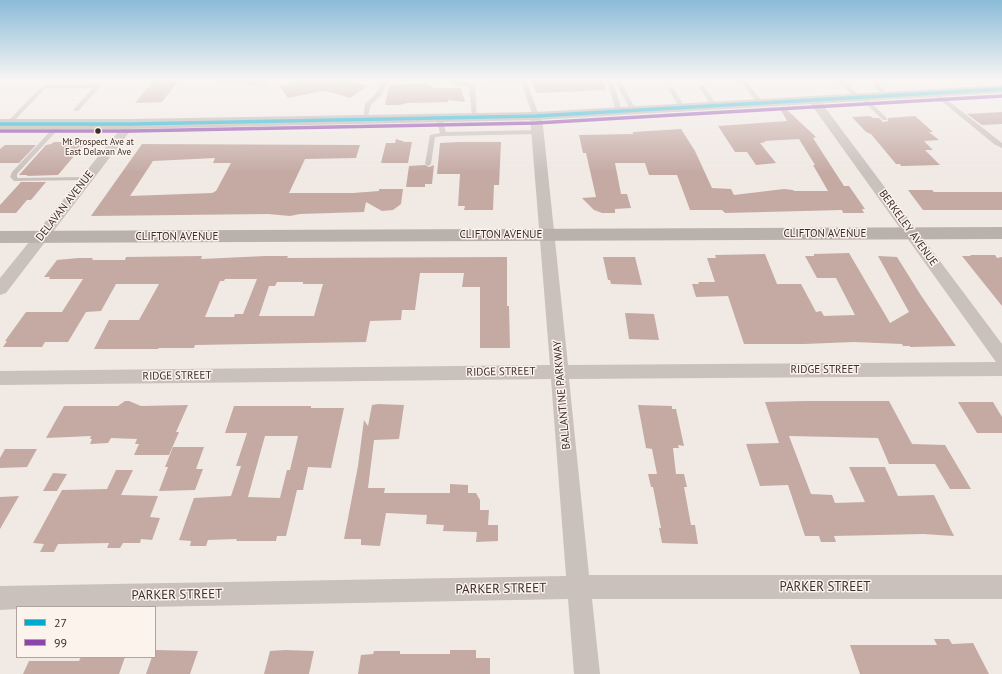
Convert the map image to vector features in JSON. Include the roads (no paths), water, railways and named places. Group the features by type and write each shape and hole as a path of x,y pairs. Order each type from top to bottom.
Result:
{"main road":[{"path":"4,124 130,124 475,117 537,124 634,110"},
{"name":"CLIFTON AVENUE","path":"0,237 1002,233"}],"street":[{"name":"BERKELEY AVENUE","path":"822,110 1002,357"},
{"name":"DELAVAN AVENUE","path":"0,288 130,124"},
{"name":"BALLANTINE PARKWAY","path":"537,124 587,674"},
{"name":"RIDGE STREET","path":"0,378 1002,369"},
{"name":"PARKER STREET","path":"0,598 579,587 1002,587"}],"lane":[{"path":"4,124 19,110"},
{"path":"365,119 367,110"},
{"path":"474,110 475,117"},
{"path":"428,164 432,136 537,124 533,110"},
{"path":"875,110 885,119"},
{"path":"957,110 999,144"},
{"path":"439,118 443,134"},
{"path":"60,124 14,173 13,177 16,180 86,179"}],"place":[{"name":"Mt Prospect Ave at East Delavan Ave","path":"98,131"}]}
